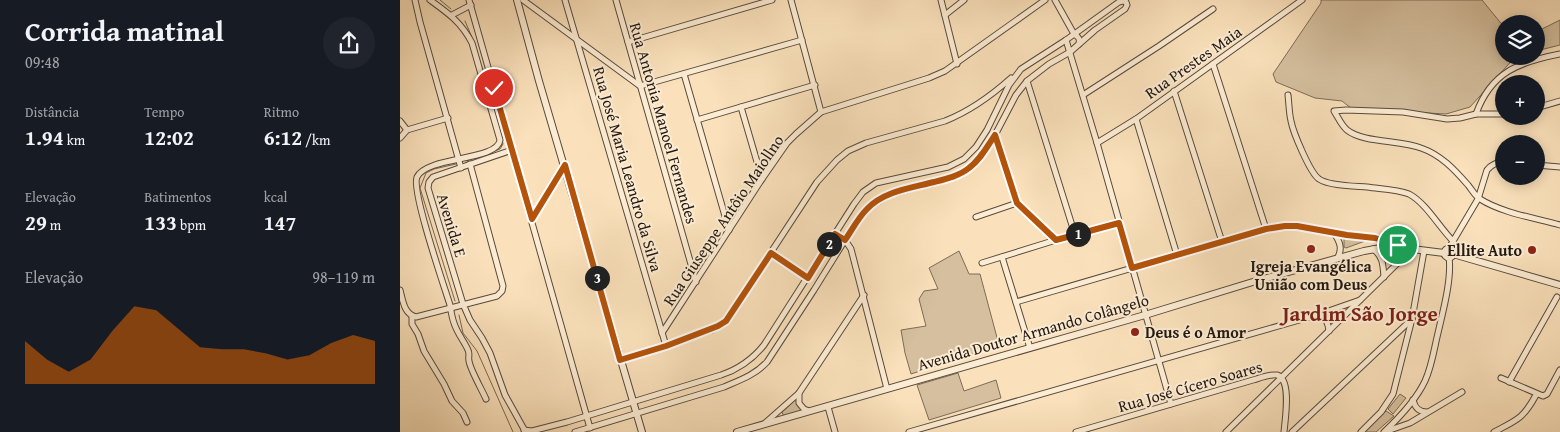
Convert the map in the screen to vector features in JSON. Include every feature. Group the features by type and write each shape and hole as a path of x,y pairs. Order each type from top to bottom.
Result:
{"street":[{"path":"415,0 460,168"},
{"path":"430,0 452,15 472,42 500,140 500,144 495,148 427,167 420,173 416,183 428,237 454,323 470,352 469,361 486,399"},
{"path":"517,0 642,432"},
{"path":"523,0 640,86 802,40"},
{"name":"Rua José Maria Leandro da Silva","path":"565,0 666,346"},
{"name":"Rua Antonia Manoel Fernandes","path":"616,0 696,282"},
{"path":"628,42 772,0"},
{"path":"791,0 821,112"},
{"path":"941,0 957,64"},
{"path":"945,15 964,0"},
{"name":"Rua Giuseppe Antôio Maiollno","path":"662,333 787,143 821,112 929,78 945,71 1044,0"},
{"path":"1055,0 1074,34 1080,39 1078,44"},
{"name":"Rua Prestes Maia","path":"1097,143 1136,119 1302,0"},
{"path":"575,432 724,387 754,374 767,362 863,213 878,201 896,192 962,173 978,161 1027,80 1070,52 1094,30 1125,9 1127,4 1124,1 1119,2 1021,69 996,92 970,110 945,121 866,143 848,151 817,182 726,321 712,330 620,360"},
{"path":"452,15 470,3 590,428"},
{"path":"1083,95 1160,46 1213,9"},
{"path":"1066,40 1171,404"},
{"path":"1476,114 1485,94 1502,75 1524,62 1560,54"},
{"path":"1213,64 1266,229"},
{"path":"524,431 541,430 721,375 742,366 756,355 764,345 854,204 869,187 884,181 948,167 964,159 976,147 987,130 1009,85 1021,69"},
{"path":"684,74 729,230"},
{"path":"1027,80 1075,235"},
{"path":"697,120 815,85"},
{"path":"1174,91 1222,242"},
{"path":"996,92 1013,101"},
{"path":"1288,95 1293,130 1305,157 1319,179 1340,184 1392,190 1410,195 1424,206 1453,241"},
{"path":"1545,106 1560,102"},
{"path":"741,108 762,179"},
{"path":"1495,114 1476,114 1447,119 1403,112 1334,111 1346,129 1352,133 1369,138 1406,143 1431,152 1443,159 1478,199 1507,210 1560,225"},
{"path":"400,138 407,130 448,118"},
{"path":"1136,119 1177,255"},
{"path":"400,120 407,130"},
{"path":"995,135 1017,203 1056,240"},
{"name":"Avenida E","path":"512,150 433,177 429,182 428,188 462,304 490,353 505,395 524,431"},
{"path":"1384,432 1413,400 1426,380 1431,366 1443,308 1450,265 1449,253 1453,241 1478,199 1487,170 1495,163"},
{"path":"400,290 408,313 416,317 497,296 502,291 503,286 470,164"},
{"path":"532,219 565,165"},
{"path":"1545,166 1560,167"},
{"path":"976,217 1017,203"},
{"path":"982,263 1119,223"},
{"path":"1016,302 1266,229 1285,226 1375,238 1412,249 1449,253 1560,285"},
{"path":"1334,233 1341,246 1337,259"},
{"path":"835,234 845,240 851,249 887,389"},
{"name":"Avenida Doutor Armando Colângelo","path":"737,432 1337,259 1373,249 1398,245"},
{"path":"1373,249 1379,253 1382,259 1384,277"},
{"path":"1226,432 1412,249"},
{"path":"1361,432 1381,412 1393,394 1412,319 1424,250"},
{"path":"771,253 808,278"},
{"path":"1002,257 1030,348"},
{"path":"804,284 814,290"},
{"path":"764,424 799,393 864,295"},
{"path":"1509,382 1557,297"},
{"path":"909,432 1317,315 1360,300"},
{"path":"1317,315 1327,321 1329,331"},
{"path":"412,316 412,324 424,351 452,401 463,413 467,422"},
{"path":"1292,432 1412,319"},
{"path":"1501,378 1543,396 1547,394 1560,370"},
{"name":"Rua José Cícero Soares","path":"1076,432 1266,376 1276,375 1282,378"},
{"path":"1282,378 1287,390 1284,432"},
{"path":"1384,432 1410,423 1462,392"},
{"path":"799,393 799,404 809,411"},
{"path":"1494,432 1522,417 1536,394"},
{"path":"1413,400 1417,409 1430,412"},
{"path":"828,407 835,432"}],"shaded area":[{"path":"1321,0 1482,0 1495,16 1495,65 1508,65 1499,75 1495,75 1495,79 1470,107 1446,114 1352,109 1342,101 1315,98 1276,82 1273,74 1321,3"},
{"path":"1560,20 1560,45 1545,49 1545,28"},
{"path":"1344,239 1365,241 1346,248 1344,247"},
{"path":"959,251 969,274 980,274 999,345 911,374 901,330 926,326 919,299 924,291 938,289 929,268"},
{"path":"958,373 964,391 996,380 1001,398 929,420 917,385"},
{"path":"1400,394 1406,398 1393,414 1388,409"},
{"path":"796,399 803,411 784,417 782,412"},
{"path":"1386,411 1394,416 1376,432 1365,432"}],"waterway":[{"path":"440,0 451,9"},
{"path":"465,21 474,42"},
{"path":"492,152 500,149 503,144 502,140"},
{"path":"466,161 472,159"},
{"path":"455,301 420,188 426,173 434,169 456,164"},
{"path":"459,315 463,333 477,351 513,432"}],"place":[{"name":"Igreja Evangélica União com Deus","path":"1311,249"},
{"name":"Ellite Auto","path":"1532,250"},
{"name":"Deus é o Amor","path":"1135,332"}],"district":[{"name":"Jardim São Jorge","path":"1360,314"}],"route":[{"path":"494,88 532,219 565,165 620,360 712,330 726,321 771,253 808,278 835,234 845,240 855,224 872,204 896,192 962,173 978,161 995,135 1017,203 1031,217 1056,240 1119,223 1132,268 1266,229 1285,226 1297,226 1375,238 1398,245"}]}
